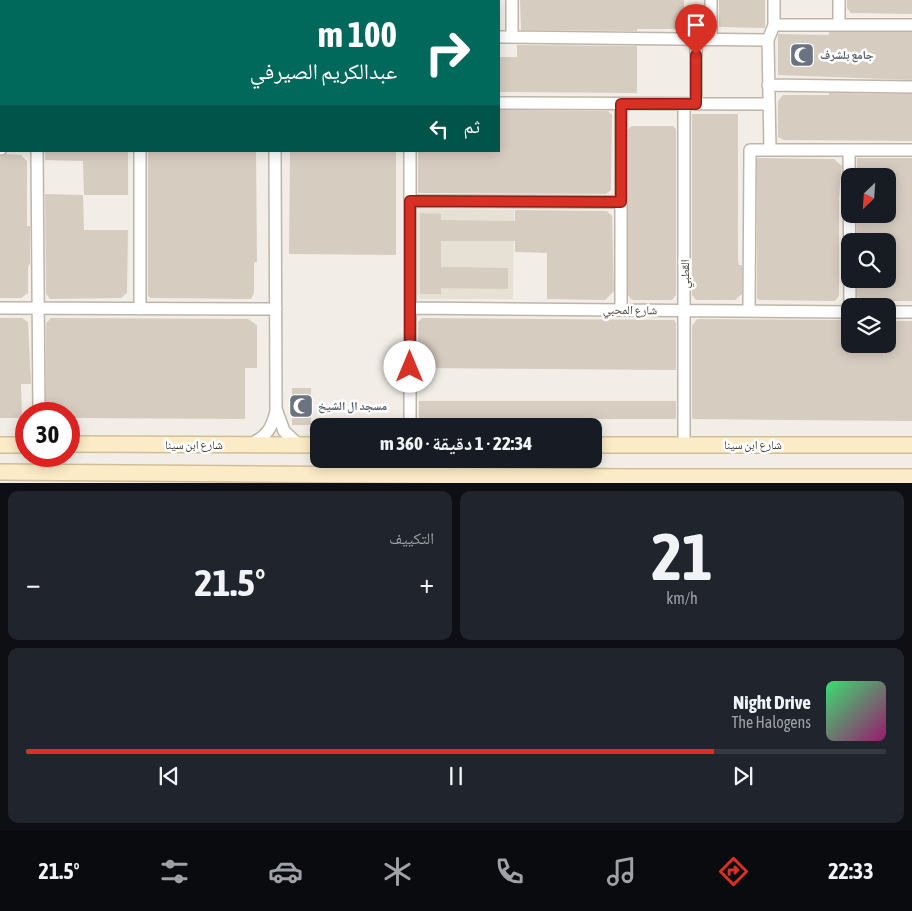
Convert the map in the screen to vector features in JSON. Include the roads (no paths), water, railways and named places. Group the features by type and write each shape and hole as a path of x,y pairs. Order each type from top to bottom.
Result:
{"street":[{"path":"512,0 512,37"},
{"path":"711,0 711,39"},
{"path":"770,150 768,40 774,25 774,0"},
{"path":"839,0 839,25"},
{"path":"774,25 912,25"},
{"path":"500,37 768,40"},
{"name":"القطبي","path":"684,445 690,104 696,39"},
{"path":"768,85 912,87"},
{"path":"500,103 768,104"},
{"path":"621,104 621,310"},
{"path":"748,311 750,150 912,150"},
{"path":"849,150 850,298"},
{"path":"37,152 39,402"},
{"path":"140,152 140,309"},
{"path":"250,445 262,439 269,431 276,409 276,152"},
{"path":"410,152 410,418"},
{"path":"410,201 621,202"},
{"path":"0,308 276,309"},
{"name":"شارع المحبي","path":"410,308 841,312"},
{"path":"896,312 912,312"},
{"path":"276,409 284,431 299,444"},
{"name":"شارع ابن سينا","path":"80,444 310,445"},
{"path":"0,445 15,445"},
{"name":"شارع ابن سينا","path":"602,445 912,445"},
{"path":"0,472 48,478 554,475 625,480 730,480 912,477"},
{"path":"325,475 345,483"},
{"path":"554,475 570,483"},
{"path":"403,483 418,476"}],"place":[{"name":"جامع بلشرف","path":"802,55"},
{"name":"مسجد ال الشيخ","path":"301,406"}]}
